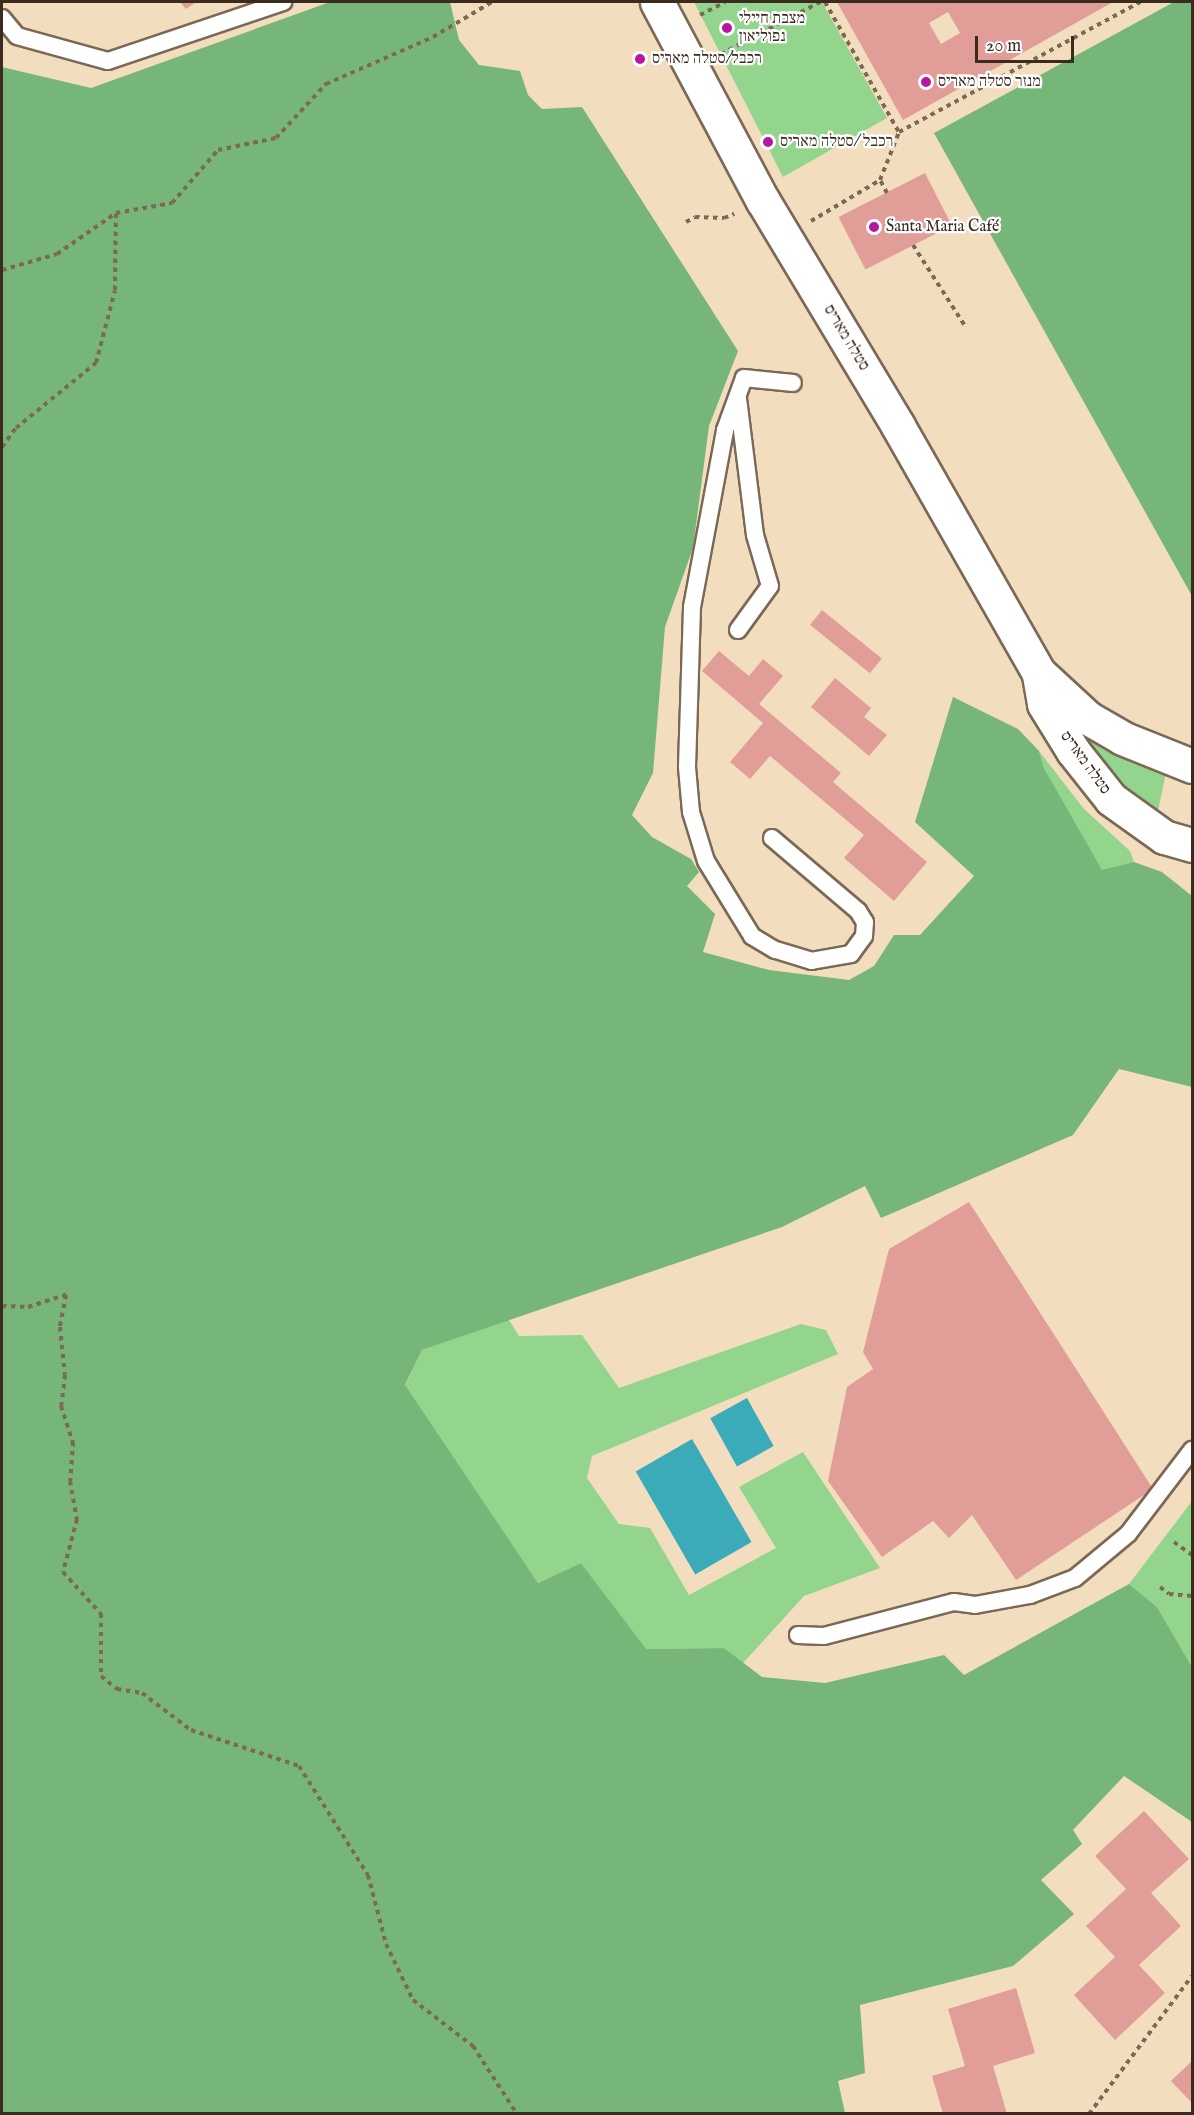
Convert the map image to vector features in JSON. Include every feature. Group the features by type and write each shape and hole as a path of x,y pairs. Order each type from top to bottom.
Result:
{"street":[{"name":"סטלה מאריס","path":"657,2 763,201 898,426 1039,673 1088,718 1122,738 1192,766"},
{"name":"סטלה מאריס","path":"1039,673 1044,704 1111,799 1164,837 1192,845"}],"lane":[{"path":"2,18 17,36 108,61 283,2"},
{"path":"772,838 858,910 865,922 864,936 851,954 813,961 775,950 752,936 706,861 691,812 687,767 692,607 724,430 744,378 793,383"},
{"path":"737,392 753,525 770,586 738,630"},
{"path":"798,1635 824,1636 954,1602 975,1605 1030,1595 1075,1578 1128,1534 1192,1450"}],"path":[{"path":"2,270 57,254 116,213 172,202 218,150 276,138 326,84 433,37 492,2"},
{"path":"697,16 724,2"},
{"path":"718,56 820,2"},
{"path":"825,2 899,132"},
{"path":"816,217 880,180 899,132 1140,2"},
{"path":"880,180 887,193"},
{"path":"2,447 15,428 96,363 115,290 116,213"},
{"path":"686,222 695,217 724,218"},
{"path":"914,245 965,326"},
{"path":"2,1306 28,1308 66,1295 60,1327 65,1375 61,1406 73,1442 70,1481 77,1519 63,1572 101,1614 101,1676 117,1689 142,1694 191,1730 299,1766 368,1875 386,1944 413,2000 473,2046 517,2114"},
{"path":"1174,1542 1192,1555"},
{"path":"1160,1587 1169,1594 1192,1596"},
{"path":"1089,2114 1192,1976"}],"green space":[{"path":"330,2 450,2 459,40 479,65 520,71 528,95 542,109 582,107 738,351 709,426 693,548 665,627 653,773 632,815 652,837 691,859 699,872 687,886 715,914 703,952 769,970 849,980 874,966 894,935 920,935 974,876 915,822 953,697 1018,729 1039,751 1044,768 1102,870 1134,862 1162,872 1192,896 1192,1087 1119,1069 1073,1135 881,1218 865,1186 782,1227 422,1350 405,1385 538,1583 581,1563 646,1649 724,1648 762,1677 825,1683 944,1655 964,1675 1129,1584 1157,1607 1192,1667 1192,1822 1124,1776 1073,1830 1082,1844 1041,1880 1074,1914 1013,1966 860,2005 865,2073 838,2081 845,2113 2,2113 2,67 91,88"},
{"path":"694,2 822,2 887,118 783,177"},
{"path":"1174,2 1192,2 1192,596 934,133"},
{"path":"1060,713 1166,772 1156,821 1118,795"},
{"path":"1039,751 1084,809 1130,851 1134,862 1102,871 1044,768"},
{"path":"509,1320 519,1336 582,1335 619,1388 801,1324 826,1330 838,1354 592,1456 587,1478 619,1524 650,1528 689,1595 776,1548 739,1487 803,1452 880,1568 804,1596 743,1663 724,1648 645,1649 581,1563 538,1583 405,1386 422,1350"},
{"path":"1192,1501 1192,1667 1157,1607 1129,1584"}],"water":[{"path":"747,1398 774,1446 737,1466 710,1418"},
{"path":"692,1439 752,1542 695,1575 636,1472"}],"building":[{"path":"180,2 196,2 186,9"},
{"name":"מנזר סטלה מאריס","path":"837,2 1113,2 903,120","holes":["948,12 960,33 941,44 929,23"]},
{"path":"925,173 952,226 865,270 839,217"},
{"path":"822,610 882,658 870,673 810,625"},
{"path":"719,651 749,676 763,659 783,676 759,704 841,773 833,782 927,862 894,901 844,858 864,835 770,756 750,779 730,762 763,723 702,671"},
{"path":"835,678 871,708 864,717 887,735 869,756 811,707"},
{"path":"969,1202 1153,1489 1016,1580 972,1515 949,1538 933,1521 882,1557 828,1481 847,1387 873,1369 863,1352 889,1249"},
{"path":"1144,1811 1189,1859 1151,1893 1181,1926 1139,1965 1165,1993 1115,2040 1074,1995 1115,1957 1086,1926 1126,1889 1095,1856"},
{"path":"1016,1988 1035,2053 993,2066 1007,2114 943,2114 932,2076 965,2066 948,2009"},
{"path":"1192,2061 1192,2103 1171,2081"}],"place":[{"name":"מצבת חיילי נפוליאון","path":"727,28"},
{"name":"רכבל/סטלה מאריס","path":"640,59"},
{"name":"מנזר סטלה מאריס","path":"926,82"},
{"name":"רכבל /סטלה מאריס","path":"768,142"},
{"name":"Santa Maria Café","path":"874,227"}]}
